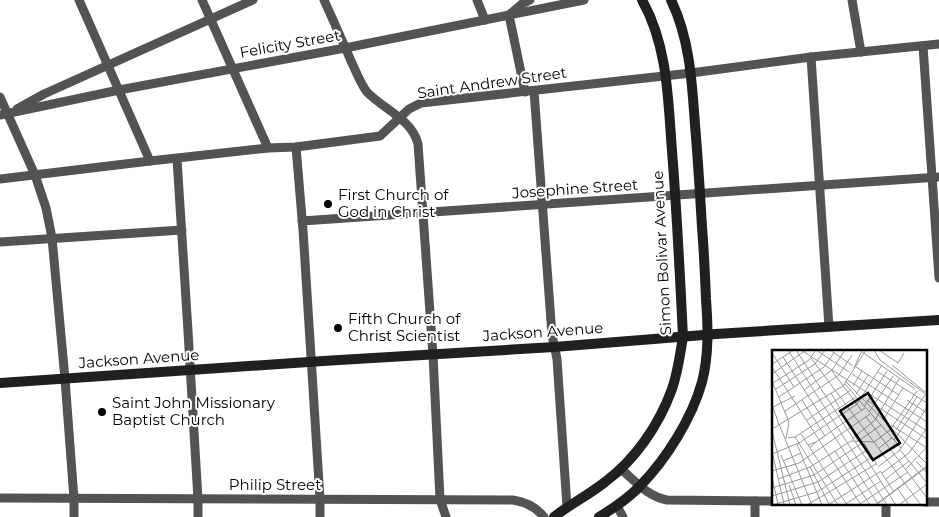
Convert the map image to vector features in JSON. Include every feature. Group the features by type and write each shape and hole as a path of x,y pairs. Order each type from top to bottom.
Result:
{"street":[{"path":"79,0 150,161"},
{"path":"202,0 268,148"},
{"path":"4,115 44,94 253,0"},
{"path":"324,0 366,90 412,130 418,144 433,355 440,499 446,517"},
{"path":"477,0 485,20"},
{"path":"530,0 509,14 529,91 543,205 552,335 557,359 567,506"},
{"name":"Felicity Street","path":"4,115 119,90 346,48 584,0"},
{"name":"Simon Bolivar Avenue","path":"554,517 621,469 650,434 672,390 678,369 683,337 666,75 656,28 642,0"},
{"path":"599,517 617,506 640,486 670,448 692,410 702,382 706,362 708,335 691,73 685,38 671,0"},
{"path":"852,0 862,52"},
{"name":"Saint Andrew Street","path":"0,180 150,161 268,148 296,147 380,136 409,109 422,104 811,57 939,44"},
{"path":"923,46 936,177 939,278"},
{"path":"811,57 829,327"},
{"path":"0,97 4,115 35,175 46,208 52,238 65,379 74,517"},
{"path":"296,147 312,362 320,517"},
{"path":"177,159 185,296 192,370 198,517"},
{"name":"Josephine Street","path":"302,221 936,177"},
{"path":"0,242 182,230"},
{"name":"Jackson Avenue","path":"0,384 939,320"},
{"path":"621,469 647,492 657,498 666,500 772,501"},
{"name":"Philip Street","path":"0,498 74,500 513,500 530,505 544,517"},
{"path":"755,501 755,517"},
{"path":"926,502 939,502"},
{"path":"886,504 886,517"},
{"path":"617,506 623,517"}],"place":[{"name":"First Church of God in Christ","path":"328,204"},
{"name":"Fifth Church of Christ Scientist","path":"338,328"},
{"name":"Saint John Missionary Baptist Church","path":"102,412"}]}
